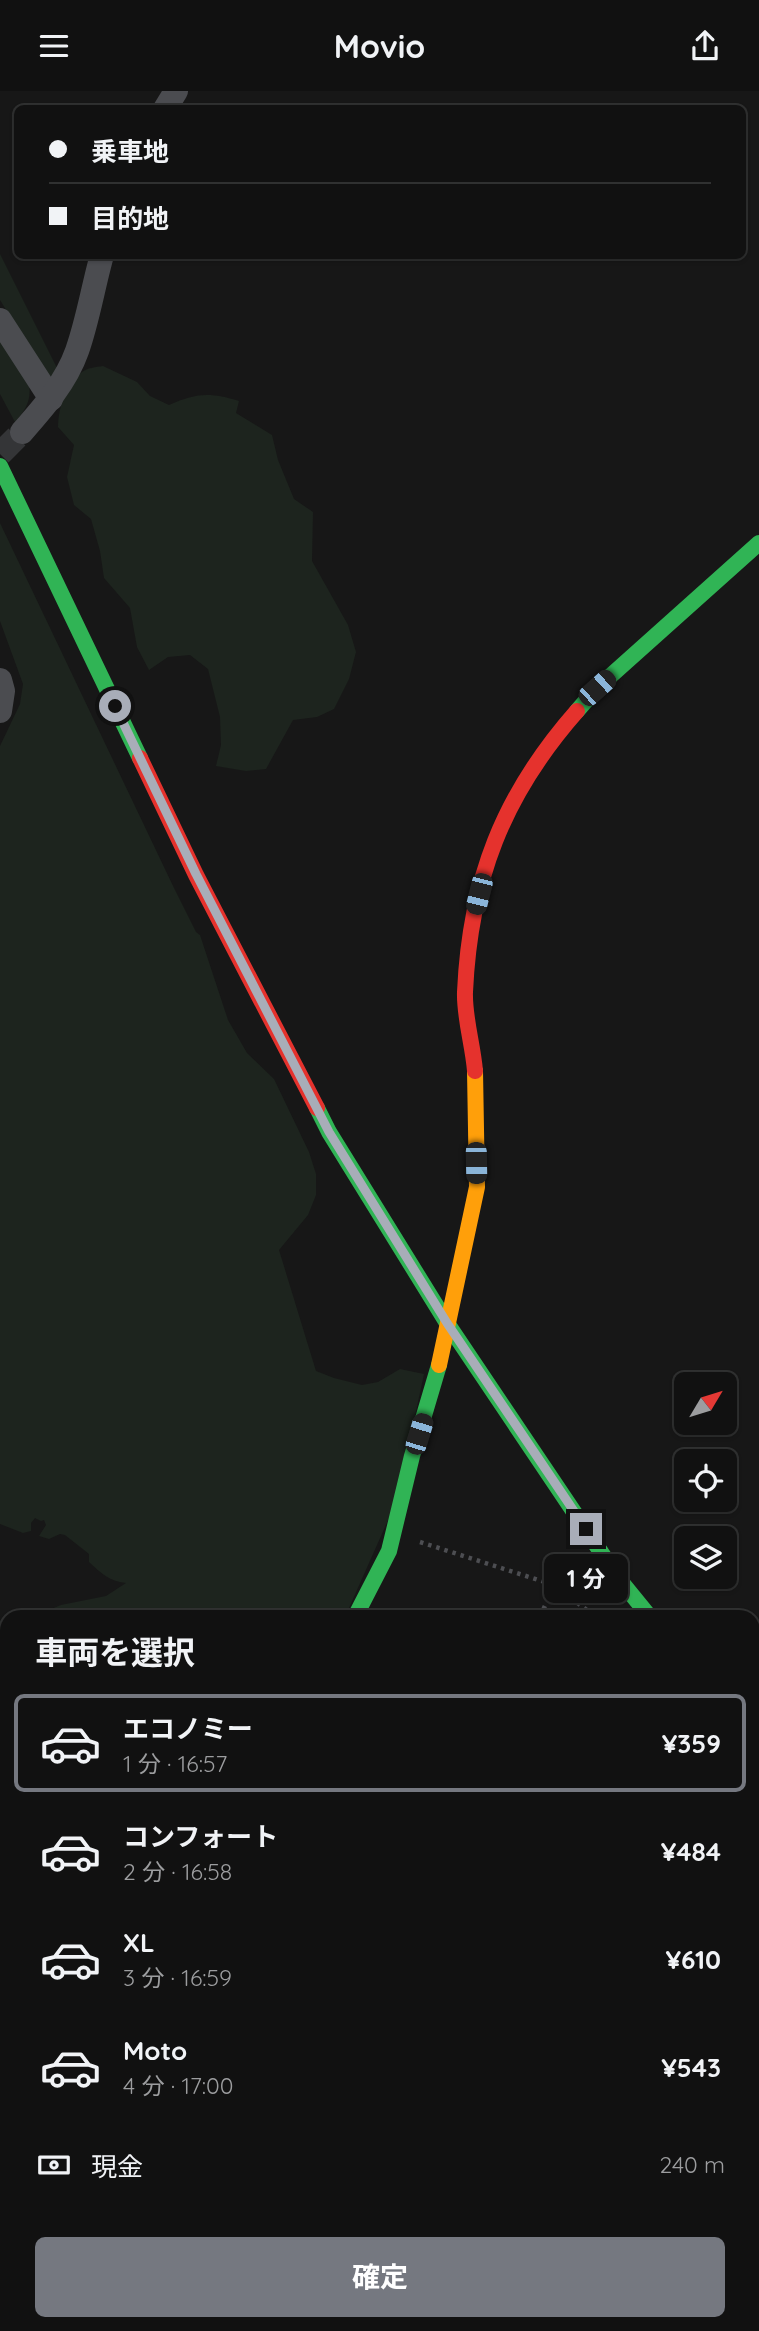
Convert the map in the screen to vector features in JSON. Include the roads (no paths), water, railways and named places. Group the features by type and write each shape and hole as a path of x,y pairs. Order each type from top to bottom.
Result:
{"street":[{"path":"22,432 51,399 77,351 101,259"},
{"path":"0,320 51,399"},
{"path":"0,466 196,874 329,1132 447,1323 619,1579 644,1610"},
{"path":"359,1610 389,1551 412,1456 439,1367 477,1187 475,1068 464,994 473,916 491,849 523,781 562,728 597,688 759,543"},
{"path":"0,680 4,691 0,711"}],"tunnel":[{"path":"0,454 22,432"}]}
